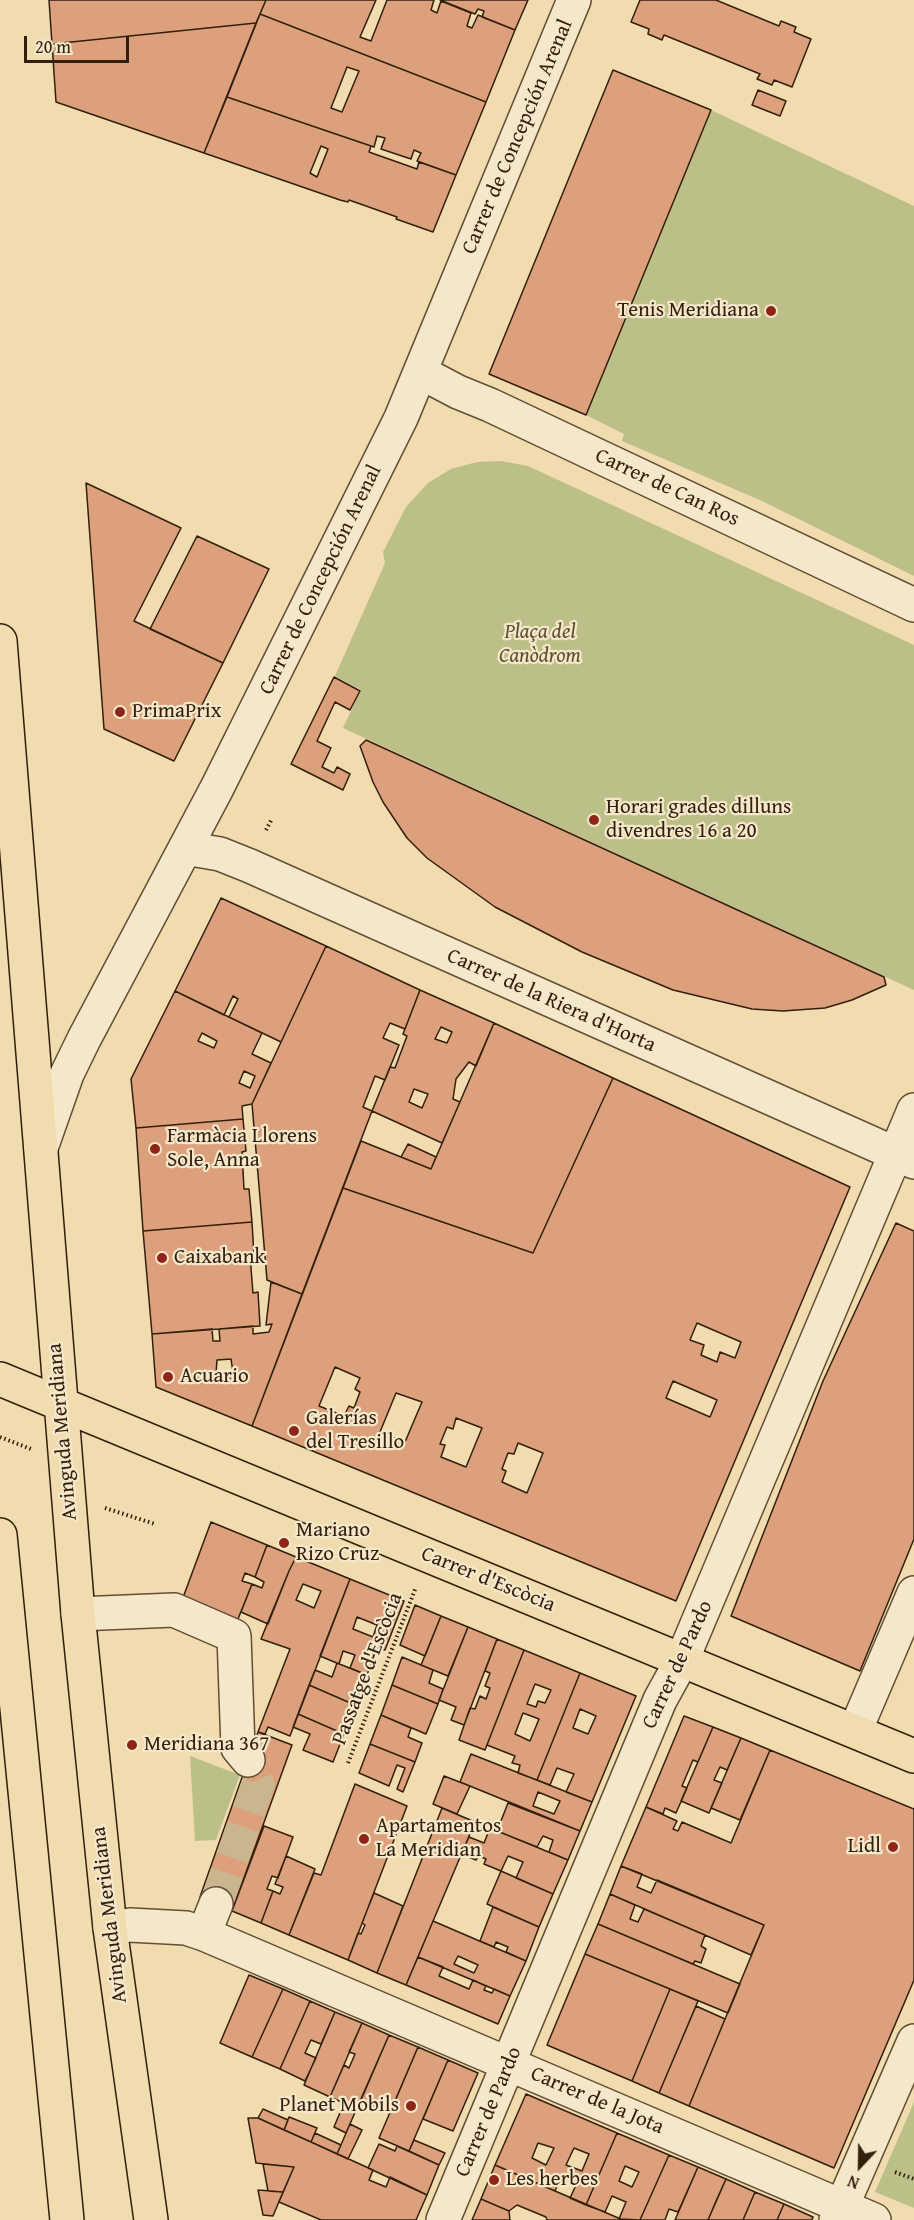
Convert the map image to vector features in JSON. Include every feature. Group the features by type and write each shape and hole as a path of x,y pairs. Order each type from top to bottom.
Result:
{"main road":[{"name":"Avinguda Meridiana","path":"0,641 78,1614 110,1928 152,2220"},
{"name":"Carrer d'Escòcia","path":"0,1379 914,1756"},
{"path":"0,1535 67,2220"}],"street":[{"name":"Carrer de Concepción Arenal","path":"41,1148 67,1074 185,848 401,418 574,0"},
{"name":"Carrer de Can Ros","path":"420,372 458,392 914,605"},
{"name":"Carrer de la Riera d'Horta","path":"185,848 220,855 250,866 904,1158"},
{"name":"Carrer de Pardo","path":"443,2220 660,1700 682,1660 904,1158 914,1110"},
{"path":"855,1731 914,1593"},
{"path":"78,1614 174,1610 234,1636 238,1749 248,1760"},
{"path":"110,1928 130,1925 195,1931 216,1904"},
{"name":"Carrer de la Jota","path":"195,1931 508,2064 839,2213 874,2220"},
{"path":"839,2213 914,2042"}],"path":[{"path":"266,830 272,819"},
{"name":"Avinguda Meridiana","path":"101,1507 155,1524"},
{"name":"Passatge d'Escòcia","path":"348,1763 417,1587"}],"green space":[{"name":"Tenis Meridiana","path":"711,110 914,206 914,576 762,501 622,441 624,434 586,415"},
{"name":"Plaça del Canòdrom","path":"501,461 528,466 914,645 914,990 343,728 361,690 335,676 385,563 383,552 406,507 428,483 451,469 477,462"},
{"path":"190,1756 240,1775 216,1840 195,1841"},
{"path":"914,2102 914,2208 875,2192"}],"building":[{"path":"49,0 266,0 256,23 52,44"},
{"path":"266,0 376,0 360,37 371,41 387,0 434,0 431,10 437,13 441,1 471,13 467,26 472,28 478,15 515,30 486,102 260,14"},
{"path":"440,0 528,0 515,30 482,17 484,11 478,9 475,14"},
{"path":"640,0 716,0 779,26 781,21 796,27 794,32 811,39 792,87 774,80 772,85 757,79 760,74 664,35 662,40 648,34 649,29 631,22"},
{"path":"260,14 486,102 456,175 417,161 421,153 414,150 411,159 381,149 385,138 377,136 374,147 227,97","holes":["347,67 359,71 342,112 331,108"]},
{"path":"256,23 204,153 56,102 52,44"},
{"path":"613,70 711,110 586,415 489,374"},
{"path":"758,90 786,101 780,116 752,105"},
{"path":"227,97 371,146 369,152 417,169 419,162 456,175 433,232 349,200 348,202 340,200 204,153","holes":["321,146 328,149 317,177 310,173"]},
{"path":"86,483 181,528 134,621 223,663 174,761 104,729"},
{"path":"197,536 269,569 223,663 150,629"},
{"path":"334,677 360,691 350,710 335,702 317,741 331,748 322,767 334,773 337,767 350,774 343,790 291,764"},
{"path":"366,740 884,977 886,985 852,1000 825,1008 783,1011 752,1009 673,990 582,952 495,907 427,858 407,838 383,802 360,746"},
{"path":"221,898 326,946 281,1042 229,1017 238,999 233,996 224,1015 175,991"},
{"path":"326,946 420,990 405,1029 390,1023 383,1038 399,1045 385,1080 375,1076 363,1107 372,1111 302,1294 267,1280 252,1104"},
{"path":"420,990 494,1023 476,1066 469,1062 456,1079 453,1099 460,1102 442,1143 372,1111 390,1067 395,1068 407,1036 403,1034","holes":["441,1027 452,1032 447,1043 435,1039","414,1089 428,1094 422,1108 409,1102"]},
{"path":"175,991 262,1033 252,1054 271,1063 252,1104 242,1106 243,1119 136,1128 131,1079","holes":["202,1033 217,1041 214,1048 198,1041","244,1071 255,1076 250,1088 239,1083"]},
{"path":"494,1023 613,1078 533,1253 343,1188 361,1141 431,1169"},
{"path":"613,1078 850,1187 676,1601 252,1426 343,1188 533,1253","holes":["697,1323 741,1342 735,1358 720,1352 717,1362 701,1355 704,1345 690,1340","335,1367 360,1378 355,1389 360,1392 354,1408 349,1406 344,1416 319,1406","673,1381 717,1400 710,1417 666,1398","396,1393 422,1402 405,1442 380,1432","456,1418 482,1428 466,1467 441,1457 445,1445 440,1444 447,1427 453,1429","518,1443 543,1453 527,1493 502,1482 506,1471 502,1469 508,1453 514,1454"]},
{"path":"243,1119 246,1151 242,1152 244,1189 249,1189 252,1222 143,1231 136,1128"},
{"path":"408,1144 436,1157 431,1169 401,1157"},
{"path":"252,1222 254,1256 250,1256 253,1293 258,1292 260,1326 152,1334 143,1231"},
{"path":"896,1223 914,1231 914,1539 860,1671 731,1616 823,1381"},
{"path":"271,1282 302,1294 252,1426 156,1387 152,1334 212,1329 213,1341 220,1341 219,1329 253,1326 253,1334 269,1332 272,1324 266,1325","holes":["231,1359 233,1372 230,1378 216,1374 217,1360"]},
{"path":"211,1522 267,1545 255,1577 245,1573 242,1581 252,1584 236,1624 181,1603"},
{"path":"267,1545 296,1557 268,1624 241,1612 252,1584 262,1588 264,1582 255,1577"},
{"path":"296,1557 350,1579 290,1736 268,1727 265,1734 258,1732 290,1649 261,1639","holes":["303,1584 321,1591 314,1608 296,1600"]},
{"path":"350,1579 404,1601 385,1650 377,1647 367,1675 350,1668 355,1655 343,1651 339,1664 320,1656","holes":["357,1617 377,1625 373,1637 353,1629"]},
{"path":"415,1605 441,1616 425,1656 400,1645"},
{"path":"441,1616 468,1627 448,1676 421,1665"},
{"path":"468,1627 497,1639 464,1725 451,1720 456,1707 439,1700"},
{"path":"497,1639 524,1650 485,1750 459,1740 470,1708 475,1709 480,1696 486,1699 490,1688 485,1686 490,1673 485,1671"},
{"path":"524,1650 580,1673 537,1780 518,1773 520,1765 512,1763 515,1756 487,1745","holes":["535,1684 551,1690 545,1703 538,1701 536,1707 527,1704","523,1713 539,1719 530,1741 515,1734"]},
{"path":"402,1657 433,1670 429,1683 443,1689 438,1704 392,1685"},
{"path":"337,1663 367,1675 355,1705 309,1685 315,1670 332,1677"},
{"path":"580,1673 636,1696 592,1802 566,1792 574,1774 557,1768 550,1785 537,1780","holes":["580,1709 596,1716 588,1734 573,1728"]},
{"path":"309,1685 355,1705 344,1734 298,1714"},
{"path":"392,1685 438,1704 426,1734 381,1715"},
{"path":"298,1714 344,1734 333,1762 303,1750 310,1734 293,1727"},
{"path":"381,1715 411,1728 408,1737 422,1743 415,1762 370,1744"},
{"path":"684,1716 713,1727 698,1762 693,1760 682,1786 687,1788 676,1813 665,1808 663,1814 646,1807"},
{"path":"713,1727 741,1738 727,1770 720,1767 714,1780 722,1783 709,1813 681,1801"},
{"path":"258,1732 292,1745 232,1911 200,1897"},
{"path":"741,1738 770,1750 740,1820 711,1808"},
{"path":"370,1744 415,1762 403,1792 397,1789 405,1768 397,1765 389,1786 359,1773"},
{"path":"770,1750 914,1809 914,1980 834,2168 689,2106 764,1925 621,1866 646,1807 677,1821 673,1829 678,1831 682,1822 731,1843"},
{"path":"471,1754 592,1802 580,1831 460,1782","holes":["538,1792 560,1801 554,1814 533,1806"]},
{"path":"444,1776 470,1786 457,1814 433,1804"},
{"name":"Apartamentos La Meridian","path":"355,1784 407,1806 348,1960 289,1935 314,1873 321,1875"},
{"path":"508,1803 580,1831 568,1860 549,1852 553,1840 543,1836 537,1847 497,1831"},
{"path":"442,1808 475,1822 406,1985 377,1973"},
{"path":"264,1826 293,1837 278,1878 272,1876 267,1889 273,1891 261,1923 232,1911"},
{"path":"490,1828 568,1860 553,1894 516,1878 523,1862 508,1856 501,1871 484,1864 486,1859 479,1856 476,1860 461,1854 469,1837 484,1843"},
{"path":"286,1856 315,1869 289,1935 261,1923 273,1891 280,1894 283,1887 275,1884"},
{"path":"621,1866 642,1874 637,1887 651,1893 657,1880 764,1925 751,1955 610,1894"},
{"path":"501,1871 553,1894 539,1927 487,1904"},
{"path":"374,1893 403,1906 377,1973 348,1960 358,1933 361,1934 365,1925 362,1923"},
{"path":"610,1894 635,1905 630,1919 638,1922 644,1909 705,1935 701,1946 706,1949 701,1963 695,1961 693,1964 598,1924"},
{"path":"493,1907 539,1927 526,1961 506,1952 508,1947 496,1942 494,1947 480,1941"},
{"path":"433,1921 526,1961 510,1996 418,1957","holes":["458,1956 478,1965 474,1973 454,1964"]},
{"path":"598,1924 740,1984 728,2013 585,1954"},
{"path":"585,1954 670,1989 632,2081 547,2045"},
{"path":"418,1957 443,1967 439,1976 469,1989 473,1980 486,1986 484,1990 492,1993 494,1989 510,1996 498,2024 406,1985"},
{"path":"249,1975 283,1989 252,2057 220,2043"},
{"path":"283,1989 310,2001 280,2069 252,2057"},
{"path":"670,1989 698,2001 659,2093 632,2081"},
{"path":"310,2001 335,2012 321,2044 311,2040 305,2053 316,2058 305,2081 280,2069"},
{"path":"696,2006 725,2019 689,2106 659,2093"},
{"path":"335,2012 362,2023 330,2097 304,2085"},
{"path":"362,2023 389,2035 346,2133 334,2127 344,2103 330,2097 344,2065 349,2068 355,2054 349,2052"},
{"path":"389,2035 418,2047 390,2113 361,2100"},
{"path":"418,2047 448,2060 409,2151 379,2138"},
{"path":"448,2060 478,2073 453,2131 423,2119"},
{"path":"526,2094 617,2133 586,2205 570,2198 577,2183 561,2176 555,2191 495,2165","holes":["538,2143 554,2148 546,2165 532,2158","574,2148 589,2154 582,2171 566,2165"]},
{"path":"263,2109 288,2120 284,2130 258,2118"},
{"path":"289,2117 317,2128 311,2142 284,2130"},
{"path":"248,2118 258,2118 373,2170 369,2180 386,2187 390,2177 427,2195 416,2220 321,2220 279,2202 294,2167 256,2163"},
{"path":"350,2124 362,2130 348,2159 337,2154"},
{"path":"315,2133 341,2145 337,2154 311,2142"},
{"path":"617,2133 669,2155 640,2220 619,2219 626,2202 612,2196 605,2212 586,2205","holes":["625,2166 639,2172 632,2187 619,2181"]},
{"path":"414,2140 445,2153 439,2165 409,2151"},
{"path":"379,2144 395,2151 397,2146 439,2165 427,2195 368,2168"},
{"path":"669,2155 698,2167 678,2212 669,2209 665,2220 640,2220"},
{"path":"263,2164 294,2167 283,2192 268,2191"},
{"path":"495,2165 623,2220 547,2220 546,2217 517,2205 509,2211 481,2199"},
{"path":"698,2167 726,2179 708,2220 675,2220"},
{"path":"726,2179 755,2192 743,2220 708,2220"},
{"path":"258,2190 283,2192 273,2216 263,2215"},
{"path":"755,2192 784,2204 777,2220 743,2220"},
{"path":"481,2199 509,2211 510,2220 472,2220"},
{"path":"784,2204 813,2217 812,2220 777,2220"}],"tunnel":[{"path":"216,1904 258,1784 248,1760"}],"place":[{"name":"Tenis Meridiana","path":"771,311"},
{"name":"PrimaPrix","path":"120,712"},
{"name":"Horari grades dilluns divendres 16 a 20","path":"594,820"},
{"name":"Farmàcia Llorens Sole, Anna","path":"155,1149"},
{"name":"Caixabank","path":"162,1258"},
{"name":"Acuario","path":"168,1377"},
{"name":"Galerías del Tresillo","path":"294,1431"},
{"name":"Mariano Rizo Cruz","path":"284,1543"},
{"name":"Meridiana 367","path":"132,1745"},
{"name":"Apartamentos La Meridian","path":"364,1839"},
{"name":"Lidl","path":"893,1847"},
{"name":"Planet Mobils","path":"411,2106"},
{"name":"Les herbes","path":"494,2180"}]}
